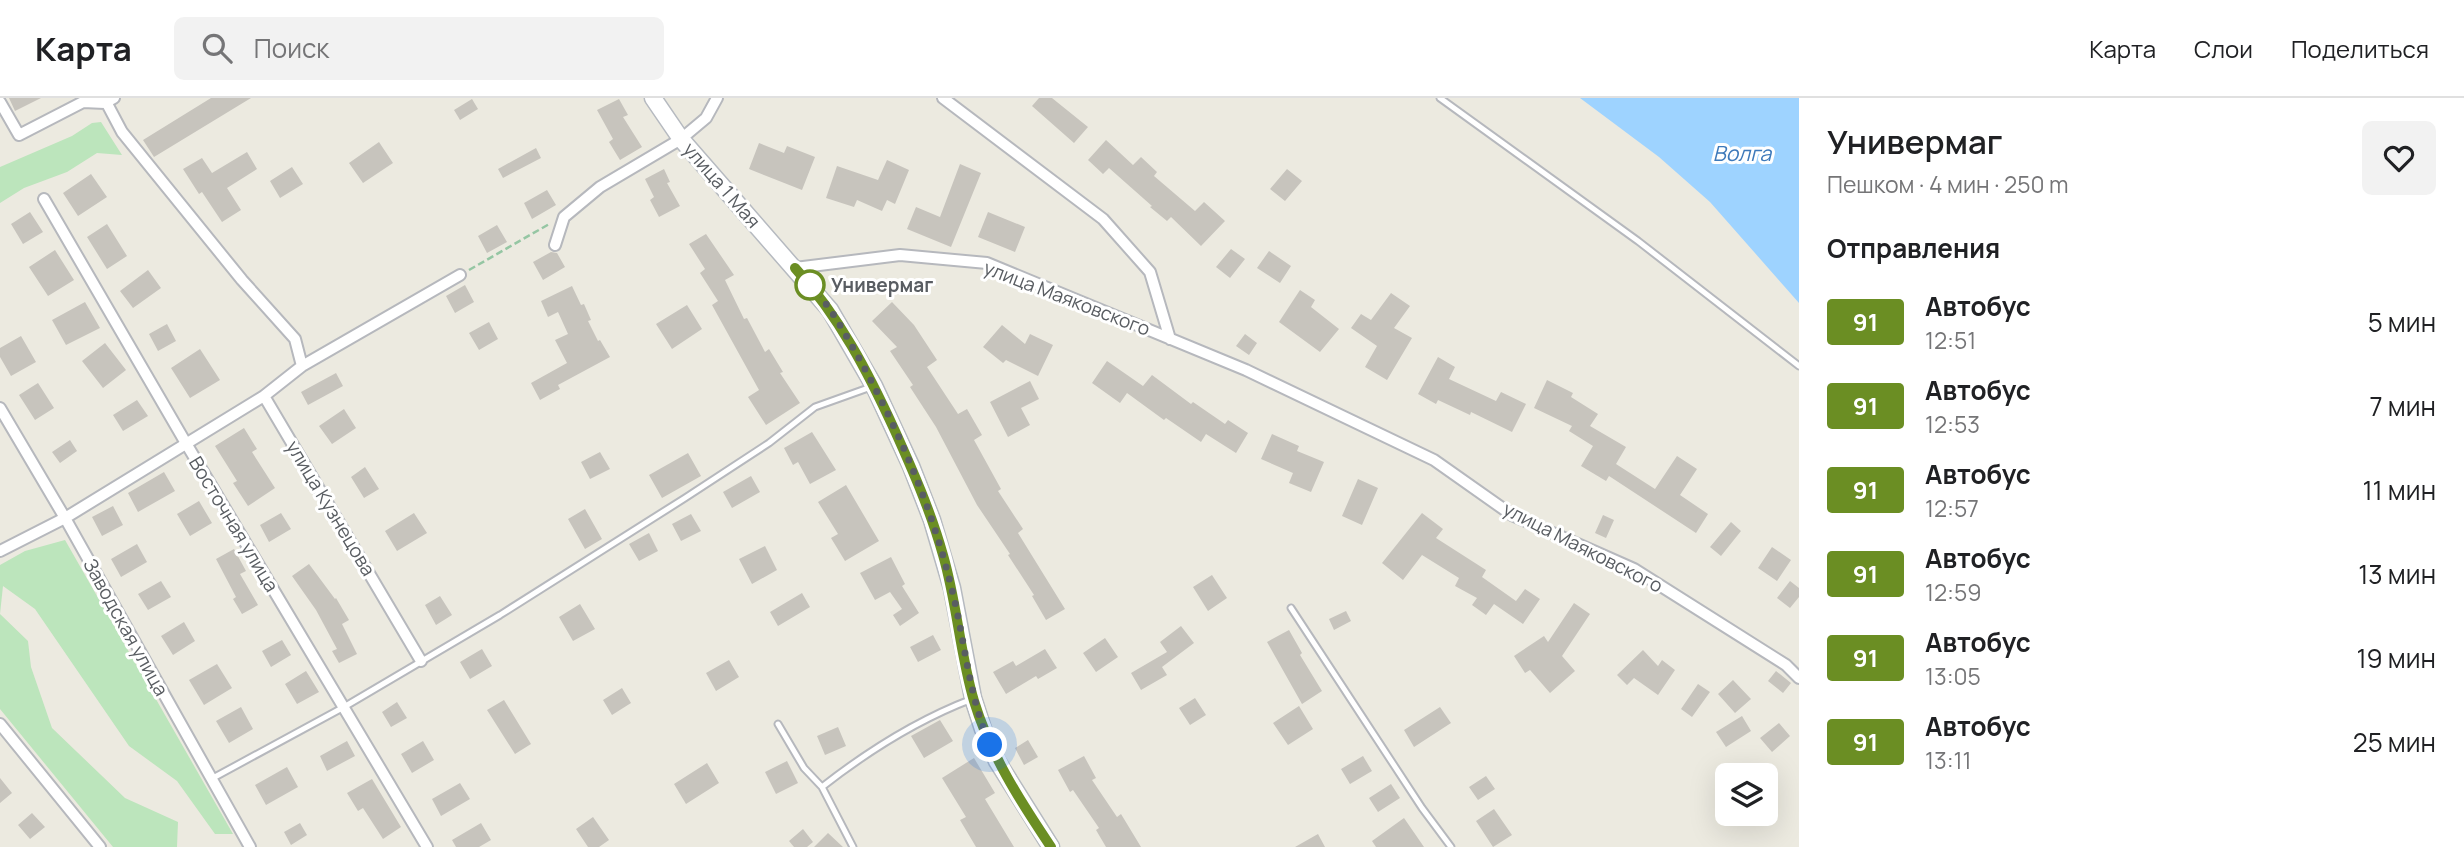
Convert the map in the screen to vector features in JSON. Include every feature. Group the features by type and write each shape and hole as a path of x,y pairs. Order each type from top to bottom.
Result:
{"street":[{"name":"улица 1 Мая","path":"653,98 681,139 830,310 874,386 911,466 932,520 952,588 973,698 998,761 1051,847"},
{"path":"555,244 564,217 600,187 681,139 706,118 717,98"},
{"name":"улица Маяковского","path":"943,98 1103,219 1150,272 1170,339"},
{"path":"0,102 19,135 83,102 108,100 122,132 295,339 302,366"},
{"name":"Восточная улица","path":"44,199 427,847"},
{"name":"улица Маяковского","path":"795,268 900,255 987,263 1246,370 1434,460 1512,515 1634,569 1786,665 1799,678"},
{"path":"0,551 65,518 187,445 264,396 302,366 460,275"},
{"name":"улица Кузнецова","path":"264,396 421,662"},
{"name":"Заводская улица","path":"0,408 250,847"},
{"path":"0,724 100,847"}],"lane":[{"path":"1440,98 1638,242 1799,366"},
{"path":"210,779 344,707 500,615 769,443 815,407 874,386"},
{"path":"1291,608 1422,808 1451,847"},
{"path":"822,787 859,758 923,720 973,698"},
{"path":"778,724 804,768 822,787 853,847"}],"path":[{"path":"460,275 564,217"}],"green space":[{"path":"101,122 122,155 97,153 67,172 24,188 0,203 0,167 72,136 92,123"},
{"path":"65,540 233,834 215,834 177,781 129,746 35,609 3,586 0,614 0,565 25,551"},
{"path":"0,614 28,641 31,667 52,728 125,798 178,822 177,847 113,847 0,709"}],"water":[{"name":"Волга","path":"1580,98 1799,98 1799,303 1710,202 1659,157"}],"building":[{"path":"9,98 41,98 15,111"},
{"path":"211,98 251,98 154,157 143,140"},
{"path":"1039,98 1052,98 1088,127 1074,143 1032,106"},
{"path":"472,99 478,109 460,120 454,110"},
{"path":"619,99 628,115 623,117 642,147 620,160 609,142 613,139 597,110"},
{"path":"1106,140 1133,165 1141,157 1157,172 1154,176 1195,211 1204,202 1225,221 1201,246 1171,217 1167,221 1150,207 1152,206 1109,168 1103,174 1088,160"},
{"path":"379,142 393,163 363,183 349,163"},
{"path":"759,143 784,153 787,146 815,157 802,190 749,169"},
{"path":"536,148 541,158 503,178 498,169"},
{"path":"247,152 257,169 227,188 241,210 222,222 183,169 202,158 212,173"},
{"path":"887,160 909,170 895,204 887,200 882,211 857,200 854,207 826,198 837,166 878,180"},
{"path":"960,164 981,173 951,247 907,229 916,207 940,217"},
{"path":"292,167 303,184 280,198 270,181"},
{"path":"664,169 670,182 667,183 680,206 659,217 650,200 654,197 645,179"},
{"path":"1287,169 1302,181 1285,201 1270,189"},
{"path":"91,174 107,197 78,216 63,193"},
{"path":"547,190 556,205 532,219 524,203"},
{"path":"30,212 43,232 23,244 11,224"},
{"path":"988,212 1025,227 1015,252 978,237"},
{"path":"107,224 127,256 107,269 87,237"},
{"path":"497,225 507,242 487,253 478,236"},
{"path":"706,234 734,275 725,280 744,319 747,318 765,352 769,349 783,372 780,373 800,403 766,425 748,397 759,390 712,305 718,301 700,273 705,269 689,244"},
{"path":"1231,249 1245,259 1230,278 1216,267"},
{"path":"55,250 74,280 48,296 29,267"},
{"path":"1269,251 1291,266 1280,283 1257,268"},
{"path":"551,252 557,253 565,267 543,280 533,262"},
{"path":"148,270 161,288 133,308 120,291"},
{"path":"465,285 474,302 455,313 446,296"},
{"path":"572,286 581,305 584,304 591,320 588,321 598,341 600,340 610,357 558,385 560,389 540,400 531,383 567,363 555,340 568,334 558,312 548,317 541,301"},
{"path":"1300,290 1315,300 1311,307 1339,329 1320,352 1279,322"},
{"path":"1391,293 1410,306 1394,328 1412,338 1387,380 1365,367 1377,346 1351,328 1361,314 1371,320"},
{"path":"85,302 100,328 66,345 52,320"},
{"path":"892,302 914,325 937,360 927,367 958,414 967,409 982,435 974,440 1001,489 998,491 1023,529 1018,533 1065,609 1046,620 1032,596 1034,595 1008,555 1010,554 977,505 936,427 910,387 913,385 890,351 897,347 872,321"},
{"path":"687,305 702,329 672,349 656,324"},
{"path":"489,322 498,339 479,350 469,333"},
{"path":"167,324 176,341 158,351 149,334"},
{"path":"1002,325 1025,344 1030,334 1053,345 1038,376 1006,360 1003,363 983,347"},
{"path":"1245,334 1257,343 1249,355 1236,346"},
{"path":"21,336 36,362 11,376 0,357 0,348"},
{"path":"105,343 126,370 103,388 82,361"},
{"path":"200,349 220,380 190,398 171,368"},
{"path":"1438,357 1455,367 1449,379 1496,401 1501,392 1526,404 1512,432 1471,412 1470,415 1438,400 1436,404 1418,394"},
{"path":"1107,361 1143,386 1152,375 1191,404 1193,402 1225,424 1228,420 1248,433 1236,453 1206,434 1201,442 1127,393 1120,403 1092,383"},
{"path":"336,373 343,386 308,405 301,392"},
{"path":"1547,380 1573,393 1571,397 1598,414 1590,426 1626,447 1616,464 1655,489 1677,456 1697,469 1680,495 1708,514 1696,533 1609,476 1606,481 1581,466 1593,446 1569,431 1572,426 1534,408"},
{"path":"1030,381 1039,399 1021,408 1030,425 1008,437 990,402"},
{"path":"38,383 54,408 35,420 19,395"},
{"path":"137,400 148,416 123,431 113,415"},
{"path":"344,409 356,428 332,444 319,426"},
{"path":"244,428 257,449 252,452 275,488 248,506 233,483 237,481 215,446"},
{"path":"812,432 836,470 810,484 798,462 793,465 784,448"},
{"path":"1272,434 1299,446 1297,451 1324,462 1311,492 1289,483 1293,473 1261,459"},
{"path":"70,440 77,451 60,463 52,452"},
{"path":"600,452 610,469 590,479 581,462"},
{"path":"688,453 701,476 662,498 649,475"},
{"path":"365,467 379,489 364,498 351,477"},
{"path":"164,472 175,491 138,512 128,493"},
{"path":"751,476 760,492 732,508 723,492"},
{"path":"1358,479 1378,488 1362,525 1342,516"},
{"path":"846,485 879,541 845,561 831,538 838,534 818,502"},
{"path":"199,501 212,523 190,536 177,514"},
{"path":"113,506 123,525 102,536 92,517"},
{"path":"585,509 602,539 585,549 568,519"},
{"path":"281,513 291,529 269,542 260,525"},
{"path":"414,513 427,533 397,551 385,531"},
{"path":"1422,513 1443,529 1436,538 1486,570 1482,577 1516,601 1525,589 1540,599 1523,624 1494,604 1486,615 1472,605 1477,598 1455,586 1459,578 1422,555 1403,580 1382,563"},
{"path":"691,514 701,531 681,541 672,524"},
{"path":"1603,515 1614,520 1606,538 1595,533"},
{"path":"1731,522 1741,531 1721,556 1710,547"},
{"path":"649,533 658,551 639,561 629,544"},
{"path":"137,544 147,562 121,577 111,559"},
{"path":"765,546 777,570 752,584 739,559"},
{"path":"1772,547 1791,560 1777,581 1758,568"},
{"path":"234,549 246,571 240,574 258,605 242,614 216,559"},
{"path":"891,557 905,584 902,586 919,613 900,626 893,615 902,609 890,592 875,600 860,573"},
{"path":"309,564 336,598 349,620 342,624 357,654 339,663 332,651 337,649 316,610 292,576"},
{"path":"1212,575 1227,598 1208,611 1193,587"},
{"path":"161,581 171,597 148,610 138,594"},
{"path":"1790,581 1799,588 1799,597 1790,608 1777,598"},
{"path":"802,593 810,607 778,626 770,612"},
{"path":"440,596 452,615 436,625 425,605"},
{"path":"1574,603 1590,614 1562,656 1575,671 1550,693 1530,670 1525,673 1514,656 1544,636 1548,642"},
{"path":"580,604 595,629 573,641 559,617"},
{"path":"1346,611 1351,621 1334,630 1329,619"},
{"path":"184,622 195,641 173,655 161,636"},
{"path":"1181,626 1194,643 1162,667 1167,675 1141,690 1131,673 1167,652 1160,642"},
{"path":"1289,630 1302,653 1300,655 1322,691 1302,704 1267,642"},
{"path":"933,635 941,650 918,662 910,647"},
{"path":"1105,638 1118,657 1096,672 1083,653"},
{"path":"282,640 291,655 271,667 262,651"},
{"path":"482,649 492,666 470,679 460,662"},
{"path":"1045,649 1057,668 1038,679 1036,676 1006,694 993,672 1013,661 1016,666"},
{"path":"1643,650 1658,666 1662,660 1675,670 1658,695 1634,678 1627,685 1617,675"},
{"path":"729,660 739,677 716,691 706,673"},
{"path":"217,664 232,688 204,705 189,680"},
{"path":"306,671 319,692 297,704 285,684"},
{"path":"1776,671 1791,683 1783,693 1768,681"},
{"path":"1733,680 1751,699 1735,713 1718,694"},
{"path":"1698,684 1710,692 1692,717 1681,709"},
{"path":"622,688 631,703 612,715 603,700"},
{"path":"1195,698 1206,715 1190,725 1179,708"},
{"path":"504,700 531,744 515,754 487,710"},
{"path":"397,702 407,718 391,727 382,712"},
{"path":"1299,706 1313,729 1288,745 1273,723"},
{"path":"241,707 253,729 229,743 216,721"},
{"path":"1440,707 1451,723 1414,747 1404,730"},
{"path":"1742,716 1751,731 1726,747 1716,732"},
{"path":"940,720 953,741 924,758 911,736"},
{"path":"1779,723 1790,736 1772,752 1760,738"},
{"path":"838,727 846,746 825,755 817,736"},
{"path":"1028,740 1038,757 1024,765 1015,748"},
{"path":"347,741 355,756 327,771 320,756"},
{"path":"423,741 434,760 412,773 401,754"},
{"path":"1084,756 1096,778 1092,780 1117,817 1121,814 1141,847 1106,847 1096,830 1099,828 1073,790 1070,792 1058,770"},
{"path":"1363,756 1372,771 1350,784 1341,769"},
{"path":"974,758 995,793 985,799 1014,847 976,847 960,820 966,817 942,778"},
{"path":"787,761 798,783 776,794 765,772"},
{"path":"707,763 719,783 686,804 674,784"},
{"path":"287,767 298,787 266,805 255,785"},
{"path":"1486,776 1495,789 1478,800 1469,787"},
{"path":"0,778 12,793 0,803"},
{"path":"372,779 401,827 383,839 363,808 358,811 347,793"},
{"path":"460,783 470,799 441,816 432,799"},
{"path":"1391,784 1400,798 1378,812 1369,798"},
{"path":"1494,809 1512,835 1493,847 1476,821"},
{"path":"32,813 45,827 30,839 18,825"},
{"path":"593,817 609,840 599,847 588,847 576,829"},
{"path":"1404,818 1424,847 1376,847 1372,841"},
{"path":"300,823 307,835 291,845 284,832"},
{"path":"481,823 491,840 479,847 456,847 452,840"},
{"path":"803,829 813,842 807,847 794,847 789,841"},
{"path":"828,833 843,847 814,847"},
{"path":"1318,834 1325,847 1295,847"}],"bus line":[{"name":"91","path":"795,268 812,286 846,334 874,386 911,466 943,552 973,698 983,729 1017,795 1051,847"}],"place":[{"name":"Универмаг","path":"810,285"}],"route":[{"path":"810,285 846,334 874,386 911,466 943,552 973,698 990,745"}]}
